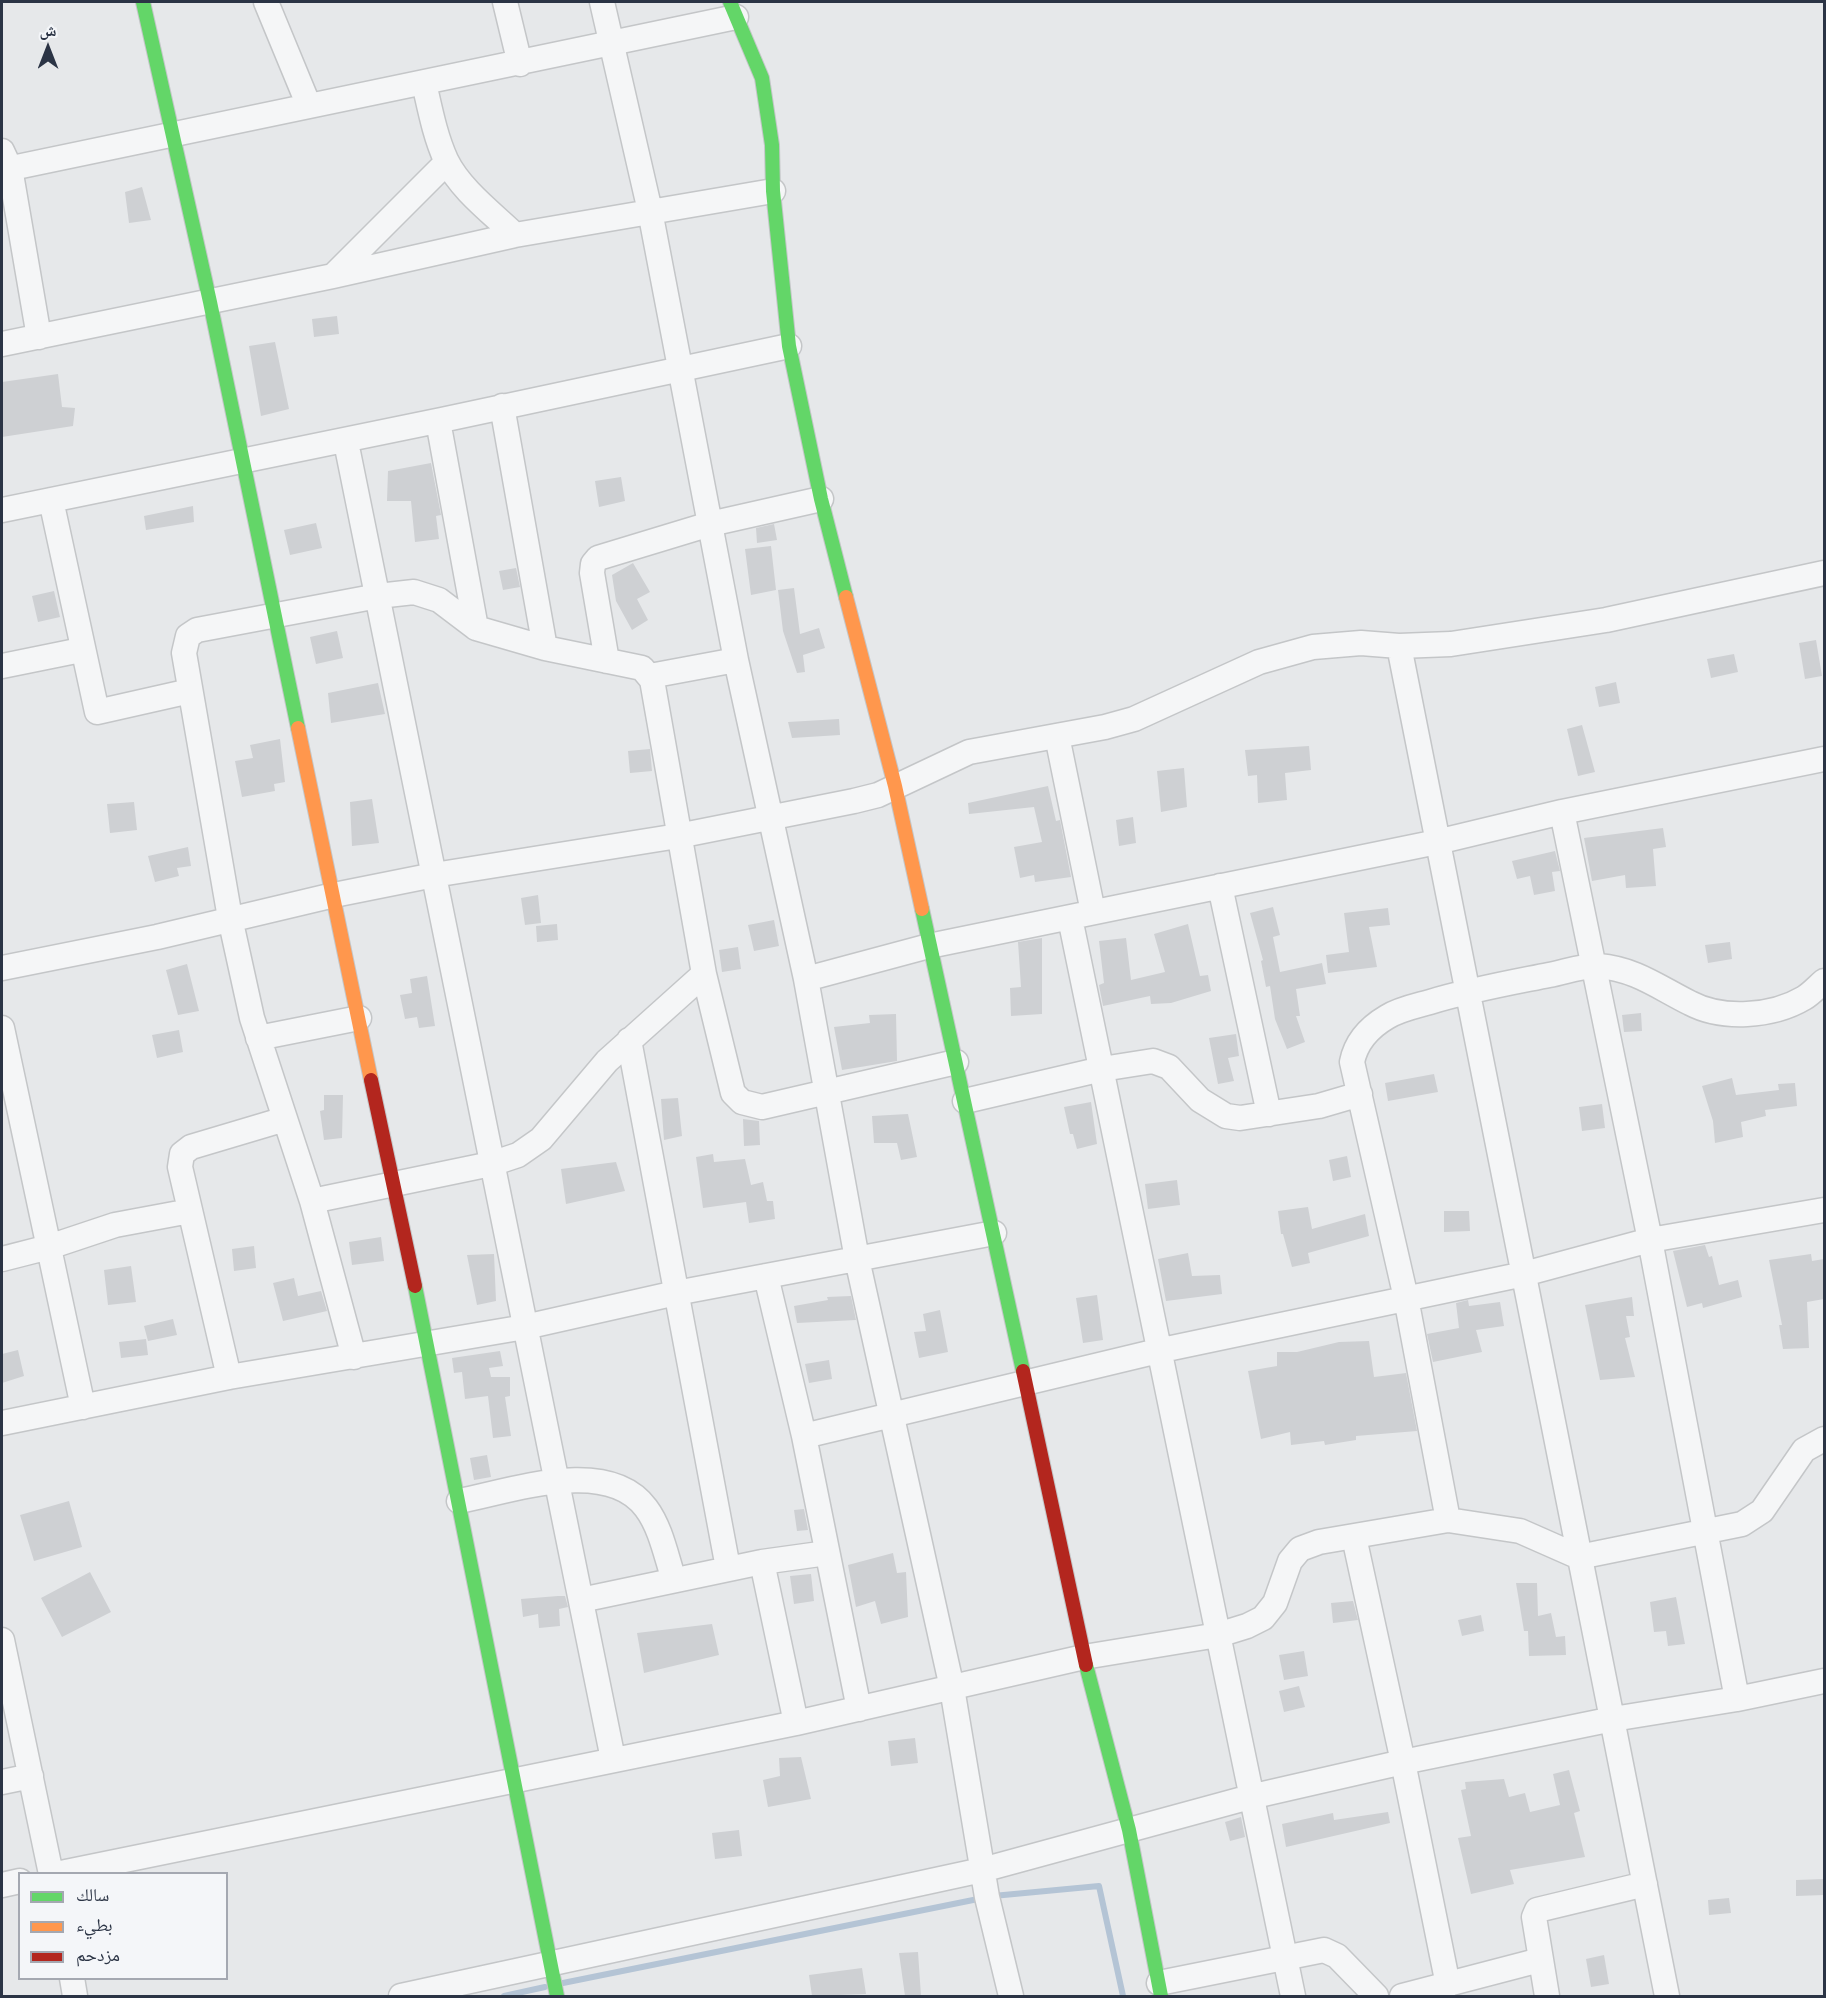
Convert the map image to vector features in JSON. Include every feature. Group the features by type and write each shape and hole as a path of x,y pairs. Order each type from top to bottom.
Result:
{"street":[{"path":"143,2 210,302 392,1184 428,1343 557,1996"},
{"path":"266,2 309,106"},
{"path":"505,2 520,64"},
{"path":"602,2 650,211 736,660 806,979 857,1259 893,1414 951,1688 982,1870 1011,1996"},
{"path":"39,337 4,163 173,134 613,45 733,10 762,78 772,145 773,191 789,346 821,499 895,786 994,1233 1084,1657 1129,1830 1160,1990 1284,1957 1324,1950 1342,1960 1376,1996"},
{"path":"424,83 438,141 447,162 478,200 515,235"},
{"path":"333,276 447,162"},
{"path":"2,344 333,276 515,235 773,191"},
{"path":"2,510 243,460 346,442 502,406 789,346"},
{"path":"502,406 545,648"},
{"path":"438,422 476,628"},
{"path":"346,442 613,1759"},
{"path":"607,661 592,573 593,564 605,555 710,524 821,499"},
{"path":"51,500 96,712 190,691"},
{"path":"2,968 157,937 230,918 434,875 678,836 854,801 878,795 969,752 1134,719 1259,662 1313,647 1361,643 1399,646 1451,644 1606,620 1824,573"},
{"path":"354,1357 312,1201 258,1038 230,918 184,653 188,636 208,627 378,596 414,592 439,600 476,628 545,648 642,668 650,676 704,974 733,1093 742,1102 762,1107 956,1062"},
{"path":"1399,646 1667,1996"},
{"path":"2,666 81,650"},
{"path":"650,676 736,660"},
{"path":"1058,736 1102,1069 1162,1350 1250,1797 1293,1996"},
{"path":"806,979 929,946 1437,842 1562,812 1824,759"},
{"path":"1562,812 1596,966 1737,1699"},
{"path":"1220,886 1269,1114"},
{"path":"1448,1520 1406,1298 1352,1062 1355,1048 1368,1032 1397,1013 1466,991 1596,966 1624,969 1642,975 1691,1004 1719,1013 1745,1014 1778,1009 1804,998 1824,981"},
{"path":"312,1201 491,1164 518,1155 541,1139 607,1061 704,974"},
{"path":"258,1038 359,1018"},
{"path":"2,1028 83,1407"},
{"path":"629,1040 728,1568"},
{"path":"965,1101 1102,1069 1153,1061 1168,1067 1215,1112 1240,1118 1319,1106 1360,1094"},
{"path":"229,1377 180,1167 182,1154 191,1147 285,1119"},
{"path":"804,1436 1162,1350 1524,1274 1650,1240 1824,1210"},
{"path":"2,1259 49,1247 115,1225 190,1211"},
{"path":"2,1424 229,1377 525,1327 676,1293 994,1233"},
{"path":"766,1276 804,1436 859,1709"},
{"path":"67,1872 796,1723 1084,1657 1218,1635 1247,1626 1263,1618 1275,1603 1290,1561 1300,1549 1319,1542 1448,1520 1520,1531 1579,1557 1706,1533 1742,1524 1762,1511 1804,1450 1824,1439"},
{"path":"459,1501 557,1482 601,1480 616,1485 632,1494 645,1506 657,1526 674,1580"},
{"path":"1354,1537 1448,1985"},
{"path":"580,1600 728,1568 827,1553"},
{"path":"762,1562 796,1723"},
{"path":"2,1640 51,1872"},
{"path":"401,1996 982,1870 1250,1797 1403,1762 1613,1719 1737,1699 1824,1681"},
{"path":"2,1782 31,1776"},
{"path":"2,1885 18,1881"},
{"path":"1547,1996 1534,1917 1537,1910 1645,1884"},
{"path":"1402,1996 1540,1960"},
{"path":"72,1980 75,1996"}],"building":[{"path":"142,187 151,220 129,223 125,192"},
{"path":"337,316 339,334 314,337 312,319"},
{"path":"275,342 289,409 261,416 249,346"},
{"path":"58,374 62,407 75,408 73,426 2,437 2,382"},
{"path":"431,463 441,515 436,516 439,539 415,542 411,501 387,501 388,471"},
{"path":"621,477 625,501 599,507 595,481"},
{"path":"193,506 194,522 146,530 144,516"},
{"path":"316,523 322,548 290,555 284,530"},
{"path":"774,524 777,540 757,543 756,528"},
{"path":"771,546 776,590 751,595 745,549"},
{"path":"633,563 650,592 637,599 648,620 632,630 616,601 612,575"},
{"path":"516,568 520,587 503,590 499,571"},
{"path":"794,588 800,634 819,628 825,648 803,655 805,672 797,673 783,631 778,590"},
{"path":"54,591 60,617 38,622 32,596"},
{"path":"337,631 343,658 316,664 310,637"},
{"path":"1816,640 1822,676 1805,679 1799,643"},
{"path":"1734,654 1738,672 1711,678 1707,659"},
{"path":"1616,682 1620,703 1599,707 1595,687"},
{"path":"378,683 385,714 331,723 328,693"},
{"path":"839,719 840,735 792,738 788,722"},
{"path":"1582,725 1595,772 1578,776 1567,729"},
{"path":"280,739 285,782 274,784 275,791 242,797 235,761 253,758 250,745"},
{"path":"1309,746 1311,770 1285,773 1287,800 1258,803 1257,775 1248,776 1245,750"},
{"path":"650,749 652,771 630,773 628,751"},
{"path":"1184,768 1187,807 1161,812 1157,771"},
{"path":"1048,786 1056,821 1060,820 1071,877 1035,882 1034,875 1020,878 1014,847 1042,842 1034,807 969,814 968,803"},
{"path":"372,799 379,843 352,846 350,802"},
{"path":"134,802 137,830 110,833 107,804"},
{"path":"1133,817 1136,843 1119,846 1116,820"},
{"path":"1663,828 1666,847 1653,849 1656,886 1626,888 1625,875 1592,881 1584,838"},
{"path":"188,847 191,866 177,868 179,876 155,882 148,856"},
{"path":"1555,851 1560,871 1552,872 1555,891 1534,895 1530,876 1517,879 1512,861"},
{"path":"538,895 541,923 525,925 521,898"},
{"path":"1273,907 1280,935 1273,937 1280,972 1322,963 1326,984 1296,989 1300,1016 1296,1016 1305,1042 1287,1049 1275,1019 1270,986 1266,987 1261,961 1263,960 1250,913"},
{"path":"1388,908 1390,925 1369,927 1377,967 1328,973 1326,955 1349,952 1344,913"},
{"path":"774,920 779,946 754,951 748,925"},
{"path":"557,924 558,940 537,942 536,926"},
{"path":"1188,924 1200,976 1208,975 1211,991 1171,1003 1151,1004 1150,996 1103,1006 1099,985 1104,983 1099,941 1126,938 1131,980 1165,972 1154,934"},
{"path":"1042,938 1042,1014 1011,1016 1010,988 1021,987 1018,942"},
{"path":"1730,942 1732,959 1708,963 1705,945"},
{"path":"738,947 741,969 722,972 719,950"},
{"path":"187,964 199,1011 178,1015 166,970"},
{"path":"427,976 435,1026 419,1028 417,1017 405,1019 400,995 412,993 410,979"},
{"path":"1641,1013 1642,1031 1624,1032 1622,1015"},
{"path":"896,1014 897,1061 842,1070 834,1027 870,1023 869,1015"},
{"path":"179,1030 183,1052 157,1058 152,1035"},
{"path":"1236,1034 1239,1056 1228,1058 1234,1081 1218,1084 1209,1038"},
{"path":"1434,1074 1438,1092 1388,1101 1385,1083"},
{"path":"1732,1078 1736,1095 1779,1090 1778,1084 1795,1083 1797,1106 1765,1110 1766,1116 1741,1122 1743,1137 1715,1143 1713,1121 1702,1086"},
{"path":"324,1095 343,1095 342,1138 324,1140 320,1111 324,1110"},
{"path":"678,1098 682,1136 664,1140 661,1099"},
{"path":"1091,1102 1097,1144 1077,1149 1073,1134 1070,1134 1064,1107"},
{"path":"1602,1104 1605,1128 1582,1131 1579,1107"},
{"path":"908,1114 917,1157 901,1160 897,1143 874,1143 872,1116"},
{"path":"743,1119 759,1121 760,1145 744,1146"},
{"path":"713,1154 714,1162 745,1159 751,1185 763,1182 767,1201 773,1201 775,1219 749,1223 746,1202 703,1208 696,1157"},
{"path":"1347,1156 1351,1177 1333,1181 1329,1160"},
{"path":"616,1162 625,1191 566,1204 561,1169"},
{"path":"1177,1180 1180,1205 1148,1209 1145,1184"},
{"path":"1308,1207 1312,1229 1365,1214 1369,1236 1308,1253 1310,1263 1292,1267 1283,1234 1281,1234 1278,1211"},
{"path":"1444,1211 1469,1211 1470,1231 1444,1232"},
{"path":"381,1237 384,1261 352,1265 349,1242"},
{"path":"1705,1245 1709,1257 1712,1256 1719,1285 1738,1280 1742,1297 1703,1308 1702,1303 1687,1307 1673,1251"},
{"path":"254,1246 256,1268 234,1271 232,1249"},
{"path":"1188,1253 1192,1276 1220,1275 1222,1294 1166,1301 1158,1259"},
{"path":"494,1254 496,1301 477,1305 467,1255"},
{"path":"1811,1254 1812,1261 1824,1259 1824,1299 1807,1302 1809,1348 1783,1349 1779,1325 1782,1325 1769,1260"},
{"path":"131,1266 136,1302 108,1305 104,1270"},
{"path":"294,1278 298,1296 321,1291 327,1311 283,1321 273,1283"},
{"path":"1097,1295 1103,1340 1083,1343 1076,1298"},
{"path":"851,1296 856,1320 797,1323 794,1306 828,1300 827,1297"},
{"path":"1632,1297 1634,1316 1626,1316 1630,1337 1625,1338 1635,1377 1600,1380 1585,1305"},
{"path":"1468,1300 1469,1306 1500,1302 1504,1326 1476,1330 1482,1352 1433,1362 1427,1334 1459,1328 1456,1303"},
{"path":"940,1310 948,1352 919,1358 914,1332 926,1331 923,1314"},
{"path":"173,1319 177,1335 148,1341 144,1326"},
{"path":"146,1339 148,1355 121,1358 119,1342"},
{"path":"1369,1341 1374,1377 1406,1373 1417,1431 1356,1436 1356,1440 1325,1445 1324,1441 1291,1445 1290,1432 1261,1439 1248,1371 1277,1366 1277,1352 1297,1352 1339,1342"},
{"path":"18,1350 24,1376 2,1383 2,1354"},
{"path":"500,1351 503,1366 489,1368 491,1377 510,1377 510,1396 505,1397 511,1436 493,1438 488,1396 465,1399 462,1372 454,1373 452,1358"},
{"path":"829,1360 832,1379 809,1383 805,1364"},
{"path":"487,1455 491,1477 474,1480 470,1458"},
{"path":"69,1501 82,1547 34,1561 20,1515"},
{"path":"804,1509 808,1530 797,1531 794,1510"},
{"path":"893,1553 897,1573 906,1572 908,1617 881,1624 875,1601 856,1607 848,1565"},
{"path":"90,1572 111,1612 62,1637 41,1598"},
{"path":"811,1574 814,1601 794,1604 790,1576"},
{"path":"1516,1583 1537,1583 1538,1616 1551,1613 1556,1637 1565,1636 1566,1655 1529,1656 1528,1631 1524,1631"},
{"path":"565,1596 568,1607 559,1609 560,1626 539,1628 538,1614 523,1617 521,1599"},
{"path":"1676,1597 1685,1644 1668,1646 1666,1631 1654,1632 1650,1602"},
{"path":"1353,1601 1358,1620 1333,1623 1331,1603"},
{"path":"1481,1615 1484,1631 1462,1636 1458,1620"},
{"path":"712,1624 719,1655 644,1673 637,1633"},
{"path":"1304,1651 1308,1676 1284,1680 1279,1655"},
{"path":"1299,1686 1305,1707 1284,1712 1279,1691"},
{"path":"915,1738 918,1763 891,1766 888,1741"},
{"path":"801,1757 811,1799 768,1807 763,1780 780,1776 779,1758"},
{"path":"1569,1770 1580,1811 1574,1813 1585,1857 1510,1870 1514,1884 1471,1894 1458,1838 1471,1836 1461,1790 1466,1789 1465,1782 1504,1779 1509,1797 1525,1793 1530,1812 1560,1805 1553,1774"},
{"path":"1388,1812 1390,1823 1286,1847 1282,1824 1333,1813 1334,1820"},
{"path":"1241,1817 1245,1837 1230,1841 1225,1822"},
{"path":"739,1830 742,1856 715,1859 712,1833"},
{"path":"1824,1879 1824,1895 1796,1896 1796,1880"},
{"path":"1729,1898 1731,1913 1709,1915 1708,1900"},
{"path":"918,1952 921,1996 905,1996 899,1953"},
{"path":"1604,1955 1609,1984 1591,1987 1586,1959"},
{"path":"862,1968 866,1994 812,1996 809,1975"}],"waterway":[{"path":"993,1896 1099,1886 1123,1996"},
{"path":"563,1983 983,1898"},
{"path":"504,1996 545,1987"}],"traffic: fast":[{"path":"143,2 210,302 298,728"},
{"path":"730,2 762,78 772,145 773,191 789,346 821,499 846,597"},
{"path":"922,909 1023,1371"},
{"path":"415,1286 557,1996"},
{"path":"1086,1665 1129,1830 1161,1996"}],"traffic: slow":[{"path":"846,597 895,786 922,909"},
{"path":"298,728 371,1080"}],"traffic: jam":[{"path":"371,1080 415,1286"},
{"path":"1023,1371 1086,1665"}]}
